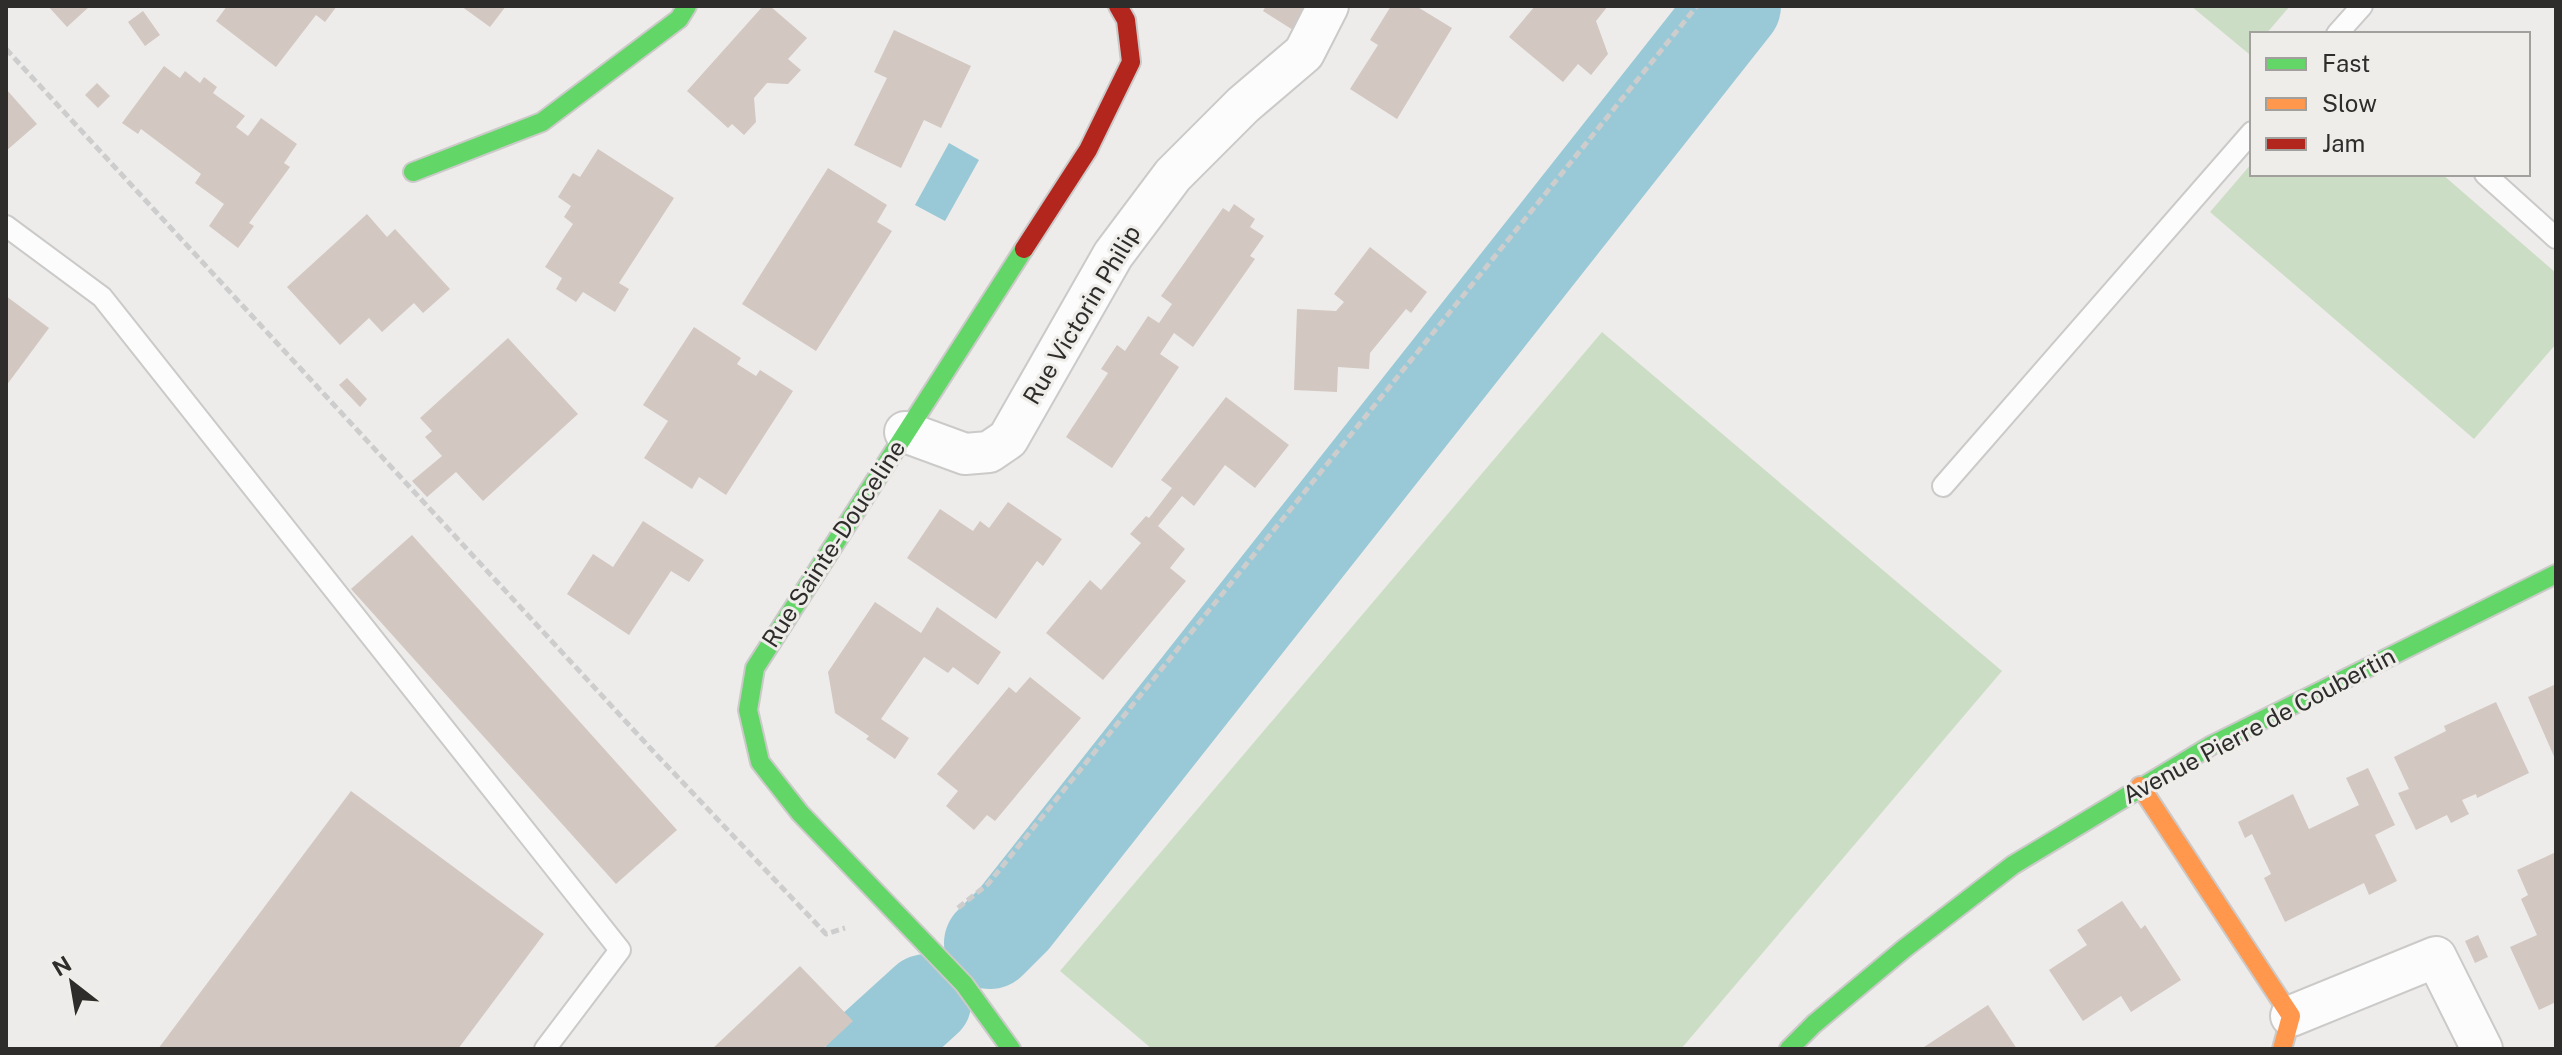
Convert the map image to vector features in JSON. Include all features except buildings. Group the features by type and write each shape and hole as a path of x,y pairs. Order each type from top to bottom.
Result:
{"street":[{"path":"413,172 542,122 679,19 687,6"},
{"name":"Rue Sainte-Douceline","path":"1011,1049 964,984 800,813 760,762 748,710 755,668 1088,150 1131,62 1126,20 1118,6"},
{"name":"Rue Victorin Philip","path":"905,432 965,454 989,452 1008,439 1119,247 1173,175 1243,105 1304,53 1328,6"},
{"name":"Avenue Pierre de Coubertin","path":"1789,1049 1814,1024 1905,948 2013,865 2140,786 2212,745 2556,574"},
{"path":"2140,786 2287,1033 2436,957 2482,1049"}],"lane":[{"path":"2339,32 2362,6"},
{"path":"1943,486 2250,134"},
{"path":"2487,176 2556,238"},
{"path":"6,226 102,297 620,950 545,1049"}],"path":[{"path":"957,910 988,884 1697,6"},
{"path":"6,49 653,751 826,934 856,925"}],"green space":[{"path":"2191,6 2290,6 2268,32 2250,32 2249,54"},
{"path":"2250,165 2250,176 2444,176 2556,273 2556,344 2474,439 2210,212"},
{"path":"1602,332 2002,671 1681,1049 1152,1049 1060,971"}],"water":[{"path":"949,143 979,160 945,221 915,205"}],"waterway":[{"path":"990,943 1014,919 1735,6"},
{"path":"872,1049 926,1000"}],"traffic: fast":[{"path":"413,172 542,122 679,19 687,6"},
{"path":"1011,1049 964,984 800,813 760,762 748,710 755,668 1024,249"},
{"path":"1789,1049 1814,1024 1905,948 2013,865 2212,745 2556,574"}],"traffic: slow":[{"path":"2140,786 2291,1016 2282,1049"}],"traffic: jam":[{"path":"1024,249 1088,150 1131,62 1126,20 1118,6"}]}
